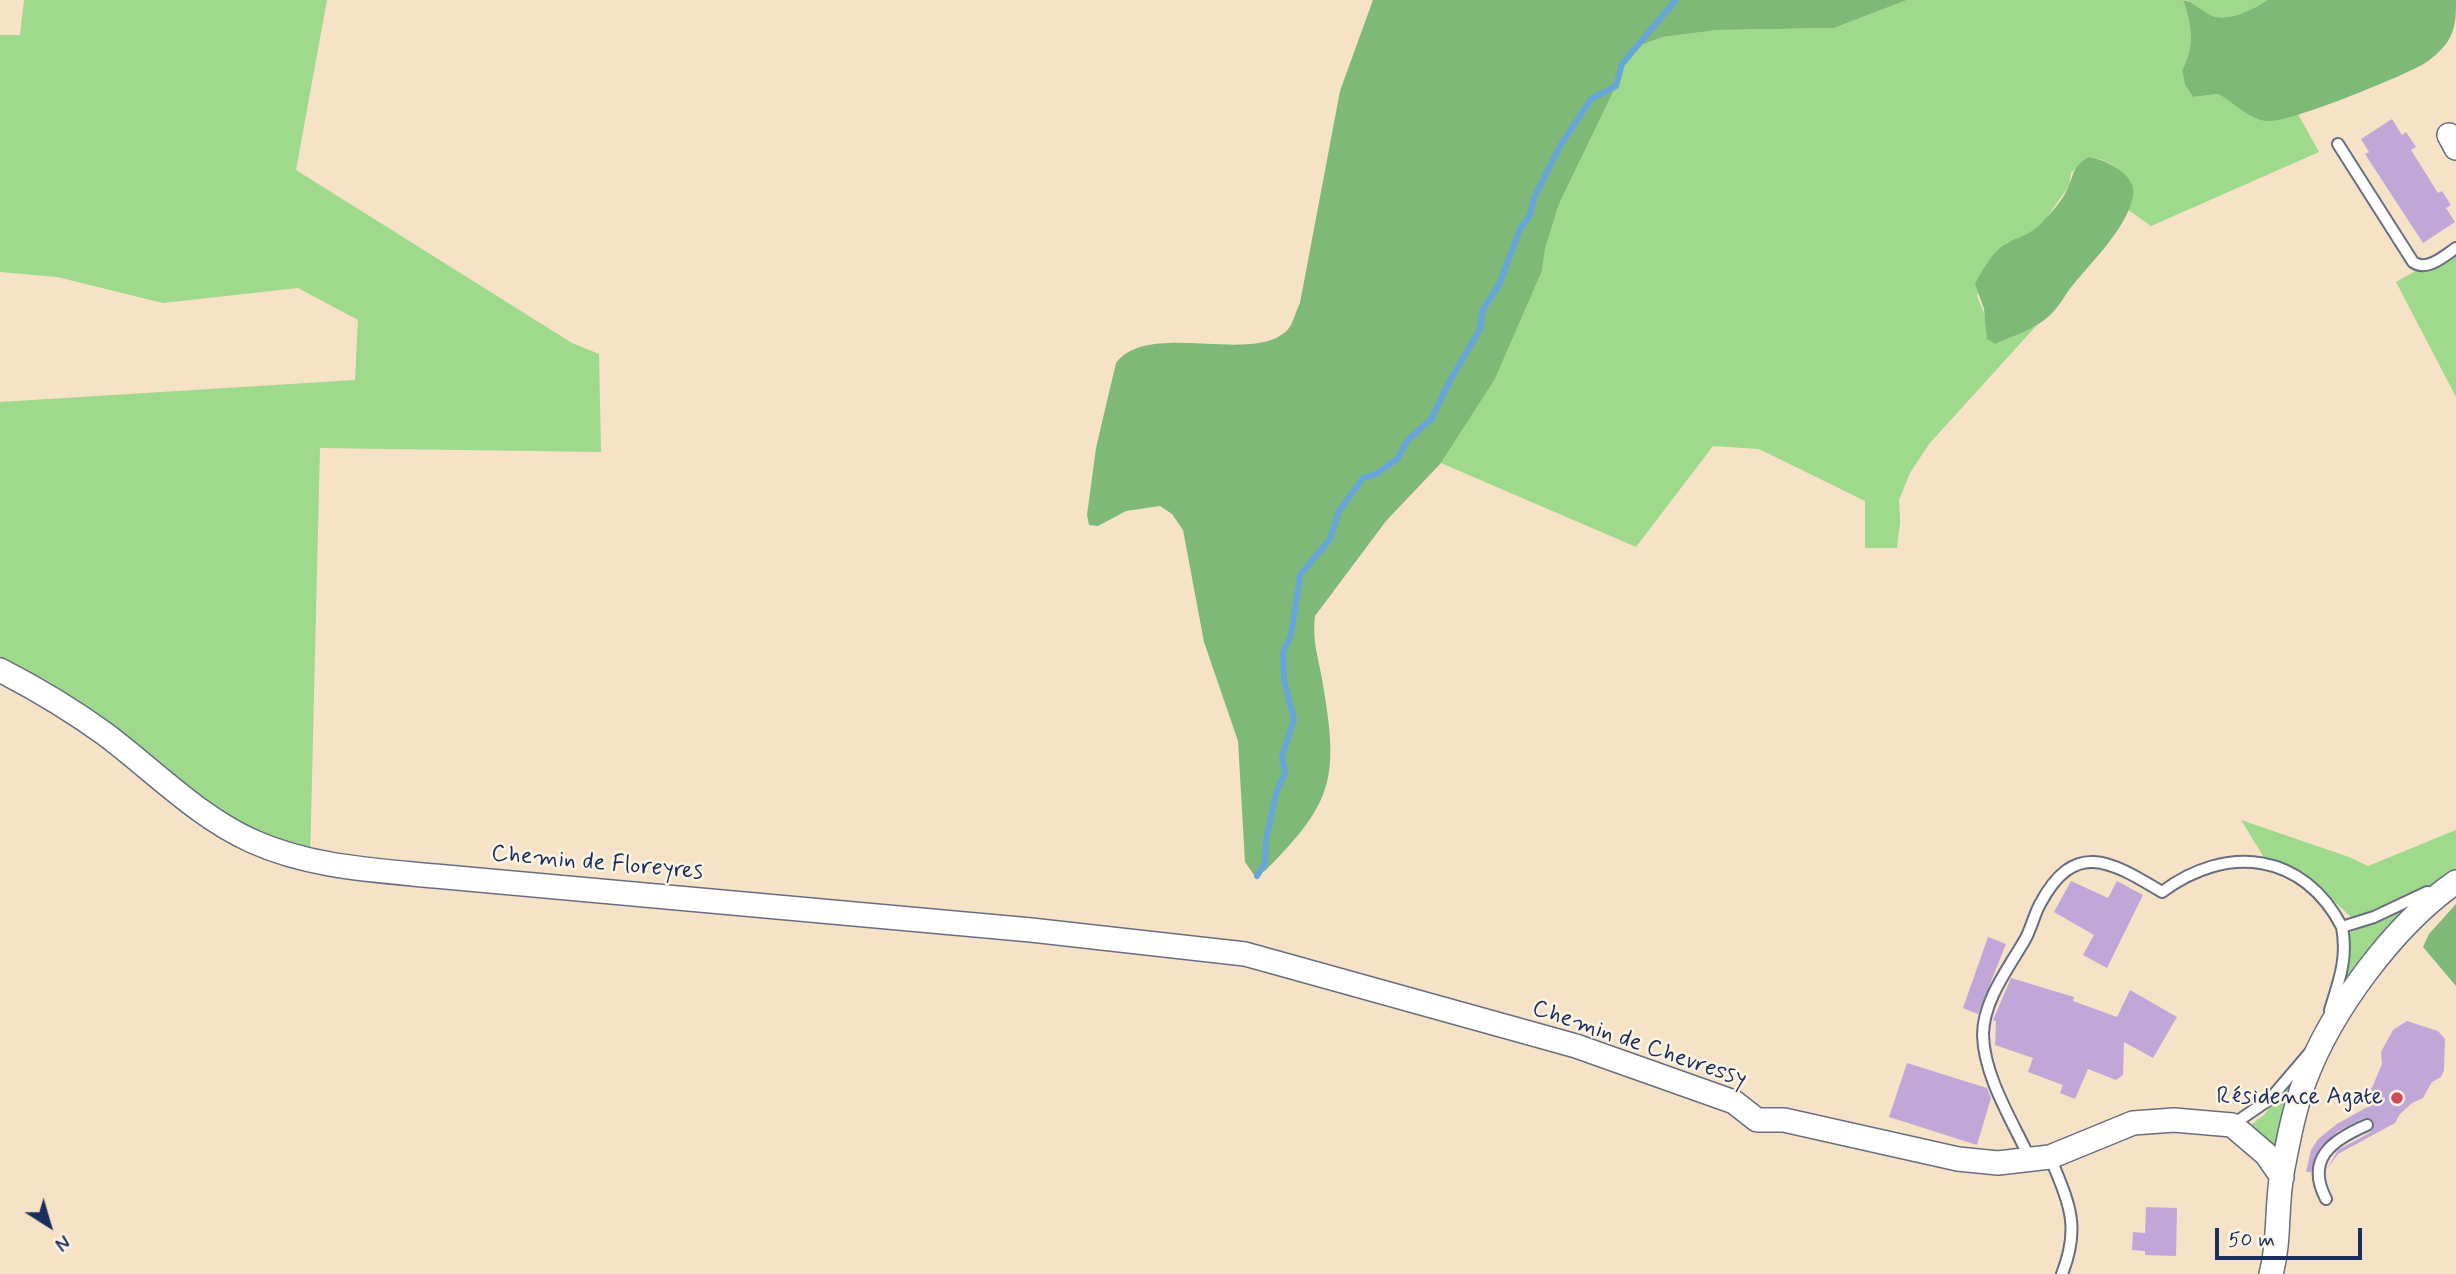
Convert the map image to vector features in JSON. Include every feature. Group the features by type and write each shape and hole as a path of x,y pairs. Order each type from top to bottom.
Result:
{"street":[{"name":"Chemin de Floreyres","path":"0,670 40,691 105,734 188,801 249,840 310,860 422,875 1057,933 1245,954"},
{"path":"2271,1274 2278,1236 2281,1177 2297,1103 2325,1038 2377,960 2447,888"},
{"name":"Chemin de Chevressy","path":"1245,954 1576,1046 1734,1101 1757,1120 1784,1120 1958,1159 1998,1163 2040,1158 2133,1123 2174,1121 2232,1125"},
{"path":"2232,1125 2266,1154 2281,1177"}],"lane":[{"path":"2338,144 2413,262 2426,266 2456,248"},
{"path":"2062,1274 2073,1246 2071,1208 1990,1069 1983,1034 1986,1017 2004,972 2024,942 2039,905 2061,873 2069,867 2086,861 2108,864 2122,868 2162,892 2188,877 2228,863 2246,860 2268,863 2286,869 2318,891 2331,906 2342,927 2345,958 2342,977 2330,1009 2325,1038 2302,1058 2270,1099 2232,1125"},
{"path":"2342,927 2374,917 2427,892 2447,888"},
{"path":"2326,1199 2320,1188 2318,1168 2324,1154 2337,1141 2367,1125"}],"green space":[{"path":"24,0 327,0 296,170 572,343 599,354 601,452 320,448 310,860 273,849 0,670 0,402 355,380 358,320 298,288 163,303 57,277 0,272 0,35 20,35"},
{"path":"1373,0 1907,0 1834,28 1718,30 1663,37 1636,47 1622,64 1616,86 1559,204 1545,249 1542,271 1495,379 1441,463 1386,521 1315,616 1315,640 1330,740 1326,786 1306,825 1265,871 1254,875 1245,862 1238,741 1204,642 1183,530 1172,514 1160,506 1126,511 1098,526 1089,525 1087,515 1096,448 1116,363 1132,350 1153,344 1254,344 1274,339 1291,325 1300,303 1340,91"},
{"path":"1907,0 2183,0 2191,36 2189,53 2182,70 2185,85 2193,97 2218,94 2262,118 2298,114 2319,152 2151,226 2127,209 2130,189 2122,173 2108,162 2088,157 2071,173 2069,186 2045,220 2027,237 2008,242 1986,264 1977,296 1997,344 2037,325 1929,444 1910,473 1899,500 1897,548 1865,548 1865,501 1759,449 1713,446 1636,547 1441,463 1495,379 1542,271 1545,249 1559,204 1616,86 1622,64 1636,47 1663,37 1718,30 1834,28"},
{"path":"2183,0 2215,17 2230,17 2267,0 2456,0 2456,11 2448,41 2424,64 2321,107 2269,121 2249,115 2218,94 2193,97 2185,85 2182,70 2189,53 2191,36"},
{"path":"2185,0 2267,0 2255,8 2232,16 2216,17"},
{"path":"2088,157 2111,164 2130,181 2133,196 2123,221 2047,318 1996,344 1987,339 1984,309 1975,284 1998,250 2032,231 2052,212 2066,192 2076,168"},
{"path":"2456,248 2456,397 2396,282"},
{"path":"2241,820 2368,866 2456,830 2456,872 2390,907 2351,917 2303,872 2265,859"},
{"path":"2424,898 2339,1001 2348,971 2350,933"},
{"path":"2456,904 2456,986 2423,947 2429,934"},
{"path":"2303,1064 2279,1139 2274,1145 2267,1145 2247,1128 2264,1115"}],"building":[{"path":"2392,119 2402,135 2406,132 2416,147 2411,150 2438,193 2442,191 2451,205 2446,208 2455,222 2423,243 2365,154 2369,152 2361,139"},
{"path":"2071,881 2108,898 2117,881 2143,895 2107,968 2083,955 2094,935 2054,912"},
{"path":"1988,937 2006,944 1978,1014 1963,1008"},
{"path":"2011,978 2074,997 2073,1001 2117,1017 2130,990 2177,1017 2153,1058 2124,1042 2123,1075 2116,1080 2088,1069 2075,1099 2060,1093 2063,1085 2028,1072 2033,1058 1995,1045 1996,1021 1993,1020"},
{"name":"Résidence Agate","path":"2407,1021 2438,1031 2445,1039 2444,1070 2441,1077 2432,1082 2423,1098 2412,1103 2400,1114 2395,1123 2338,1154 2327,1169 2338,1150 2371,1132 2374,1122 2364,1118 2338,1131 2320,1148 2311,1172 2306,1172 2311,1150 2318,1139 2337,1124 2371,1105 2371,1090 2382,1064 2381,1052 2393,1030"},
{"path":"1907,1063 1987,1088 1991,1098 1977,1145 1889,1117"},
{"path":"2146,1207 2177,1208 2176,1256 2145,1255 2145,1251 2132,1250 2133,1232 2145,1233"}],"waterway":[{"path":"1257,876 1265,863 1266,840 1277,790 1285,773 1282,757 1294,719 1284,680 1283,652 1291,635 1300,575 1330,539 1339,511 1363,478 1376,474 1398,458 1407,441 1432,418 1480,329 1482,311 1499,285 1520,229 1530,215 1534,198 1560,146 1591,99 1616,86 1622,64 1676,0"}],"place":[{"name":"Résidence Agate","path":"2397,1098"}]}
